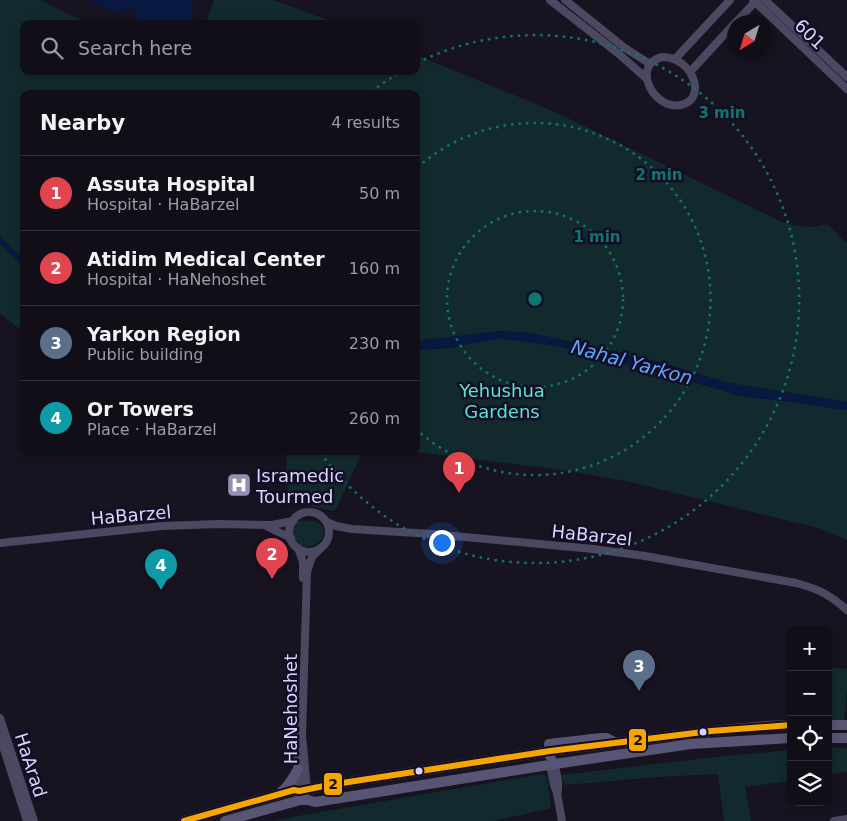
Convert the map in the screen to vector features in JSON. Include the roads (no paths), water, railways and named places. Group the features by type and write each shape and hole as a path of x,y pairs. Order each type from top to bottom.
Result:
{"street":[{"path":"550,0 619,54 647,79"},
{"path":"565,0 625,48 650,64"},
{"path":"676,59 730,0"},
{"name":"601","path":"753,0 847,89"},
{"path":"743,15 757,0"},
{"name":"601","path":"765,0 847,78"},
{"path":"690,72 727,32"},
{"path":"668,57 676,59 686,66 694,79 694,91 689,100 681,105 670,105 654,95 647,79 650,64 658,58 668,57"},
{"path":"308,512 319,514 327,522 329,537 320,549 310,552 304,551 293,544 290,529 293,521 301,514 308,512"},
{"name":"HaBarzel","path":"0,543 162,526 272,525 293,521"},
{"name":"HaBarzel","path":"327,522 352,529 432,534 593,549 705,566 814,588 834,598 847,610"},
{"name":"HaBarzel","path":"265,525 291,538"},
{"name":"HaNehoshet","path":"298,548 303,567 297,734 298,769 303,793"},
{"name":"HaNehoshet","path":"303,793 302,734 307,572 312,557 320,549"},
{"name":"HaArad","path":"0,718 34,821"},
{"path":"832,725 847,725"},
{"path":"562,821 554,785 553,764 549,744 601,738 607,738 616,743 711,731 787,726"},
{"name":"HaArad","path":"0,738 26,821"},
{"path":"184,821 294,790 303,793 316,802 691,744 787,738"},
{"path":"832,738 847,738"},
{"path":"225,821 303,793 550,751"},
{"path":"278,794 287,788 298,769"},
{"path":"834,821 847,819"}],"water":[{"path":"91,0 191,0 192,20 139,20 136,19 135,12 131,9 126,8 121,14 90,2"},
{"path":"0,235 20,255 20,263 0,244"},
{"name":"Nahal Yarkon","path":"500,331 531,333 660,362 728,383 847,402 847,410 736,395 714,387 562,347 500,338 449,348 420,350 420,341"}],"place":[{"name":"Isramedic Tourmed","path":"239,485"},
{"name":"Assuta Hospital","path":"459,493"},
{"name":"Atidim Medical Center","path":"272,579"},
{"name":"Or Towers","path":"161,590"},
{"name":"Yarkon Region","path":"639,691"}],"park label":[{"name":"Yehushua Gardens","path":"502,400"}]}
